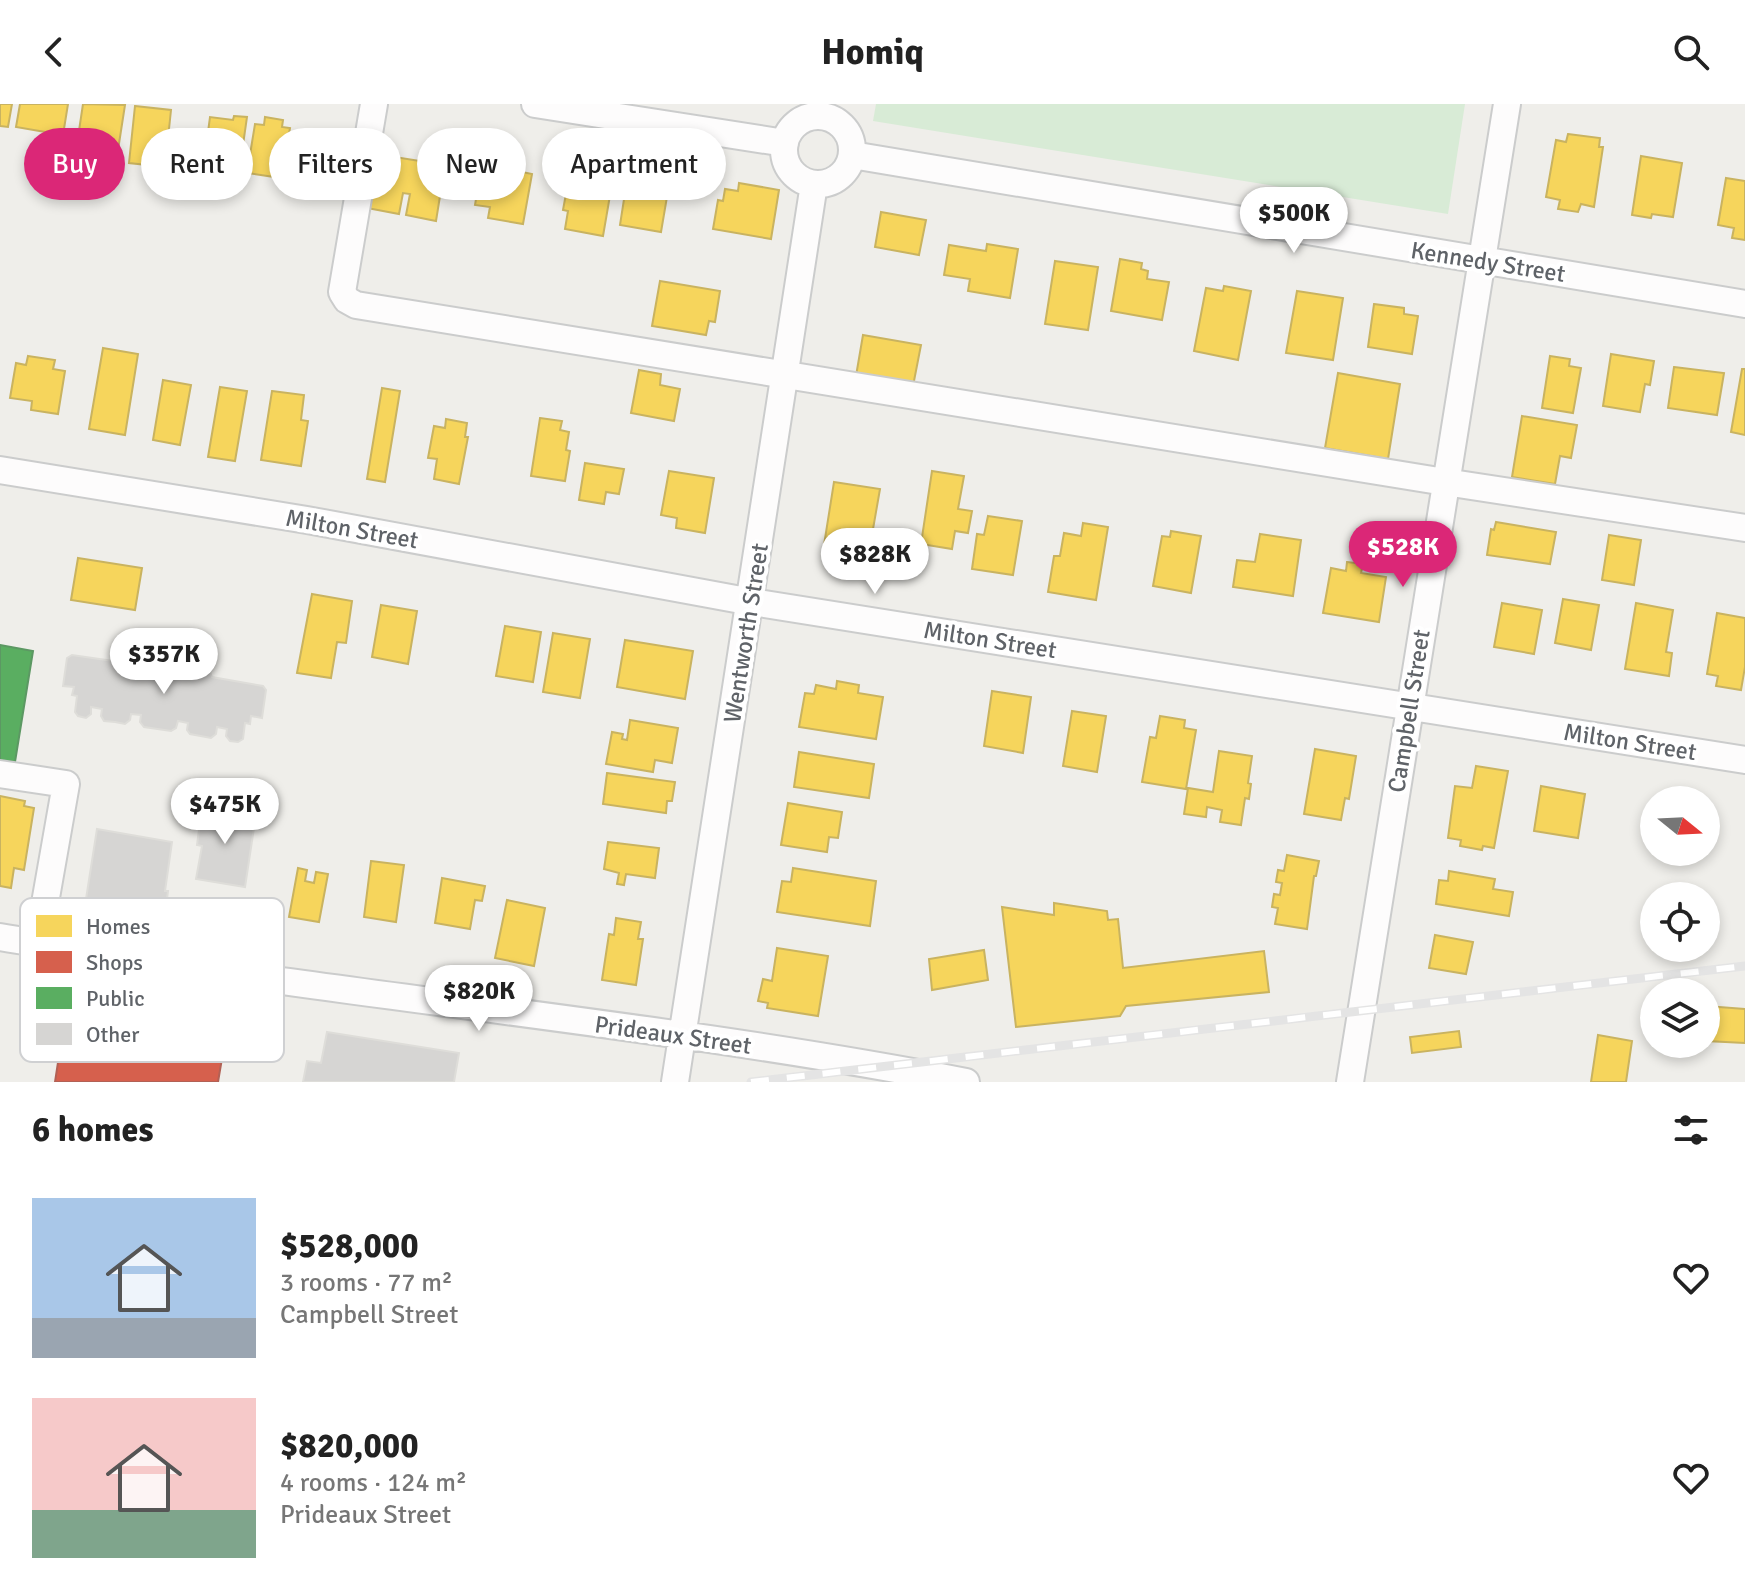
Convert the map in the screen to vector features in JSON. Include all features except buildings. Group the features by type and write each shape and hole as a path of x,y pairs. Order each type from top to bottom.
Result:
{"street":[{"path":"374,104 342,292 347,300 356,305 1745,528"},
{"path":"535,104 785,143"},
{"name":"Campbell Street","path":"1350,1082 1507,104"},
{"path":"828,110 847,132 852,155 843,174 834,181 814,184 801,180 792,172 786,163 785,143 790,130 798,122 828,110"},
{"name":"Kennedy Street","path":"852,155 1745,304"},
{"name":"Wentworth Street","path":"675,1082 752,602 814,184"},
{"name":"Milton Street","path":"0,470 307,520 752,602 1745,760"},
{"path":"0,774 66,784 46,898"},
{"name":"Prideaux Street","path":"0,937 20,940"},
{"name":"Prideaux Street","path":"284,982 682,1036 883,1066 966,1082"}],"green space":[{"path":"876,104 1465,104 1448,214 873,121"}],"railway":[{"path":"751,1082 1745,966"}]}
